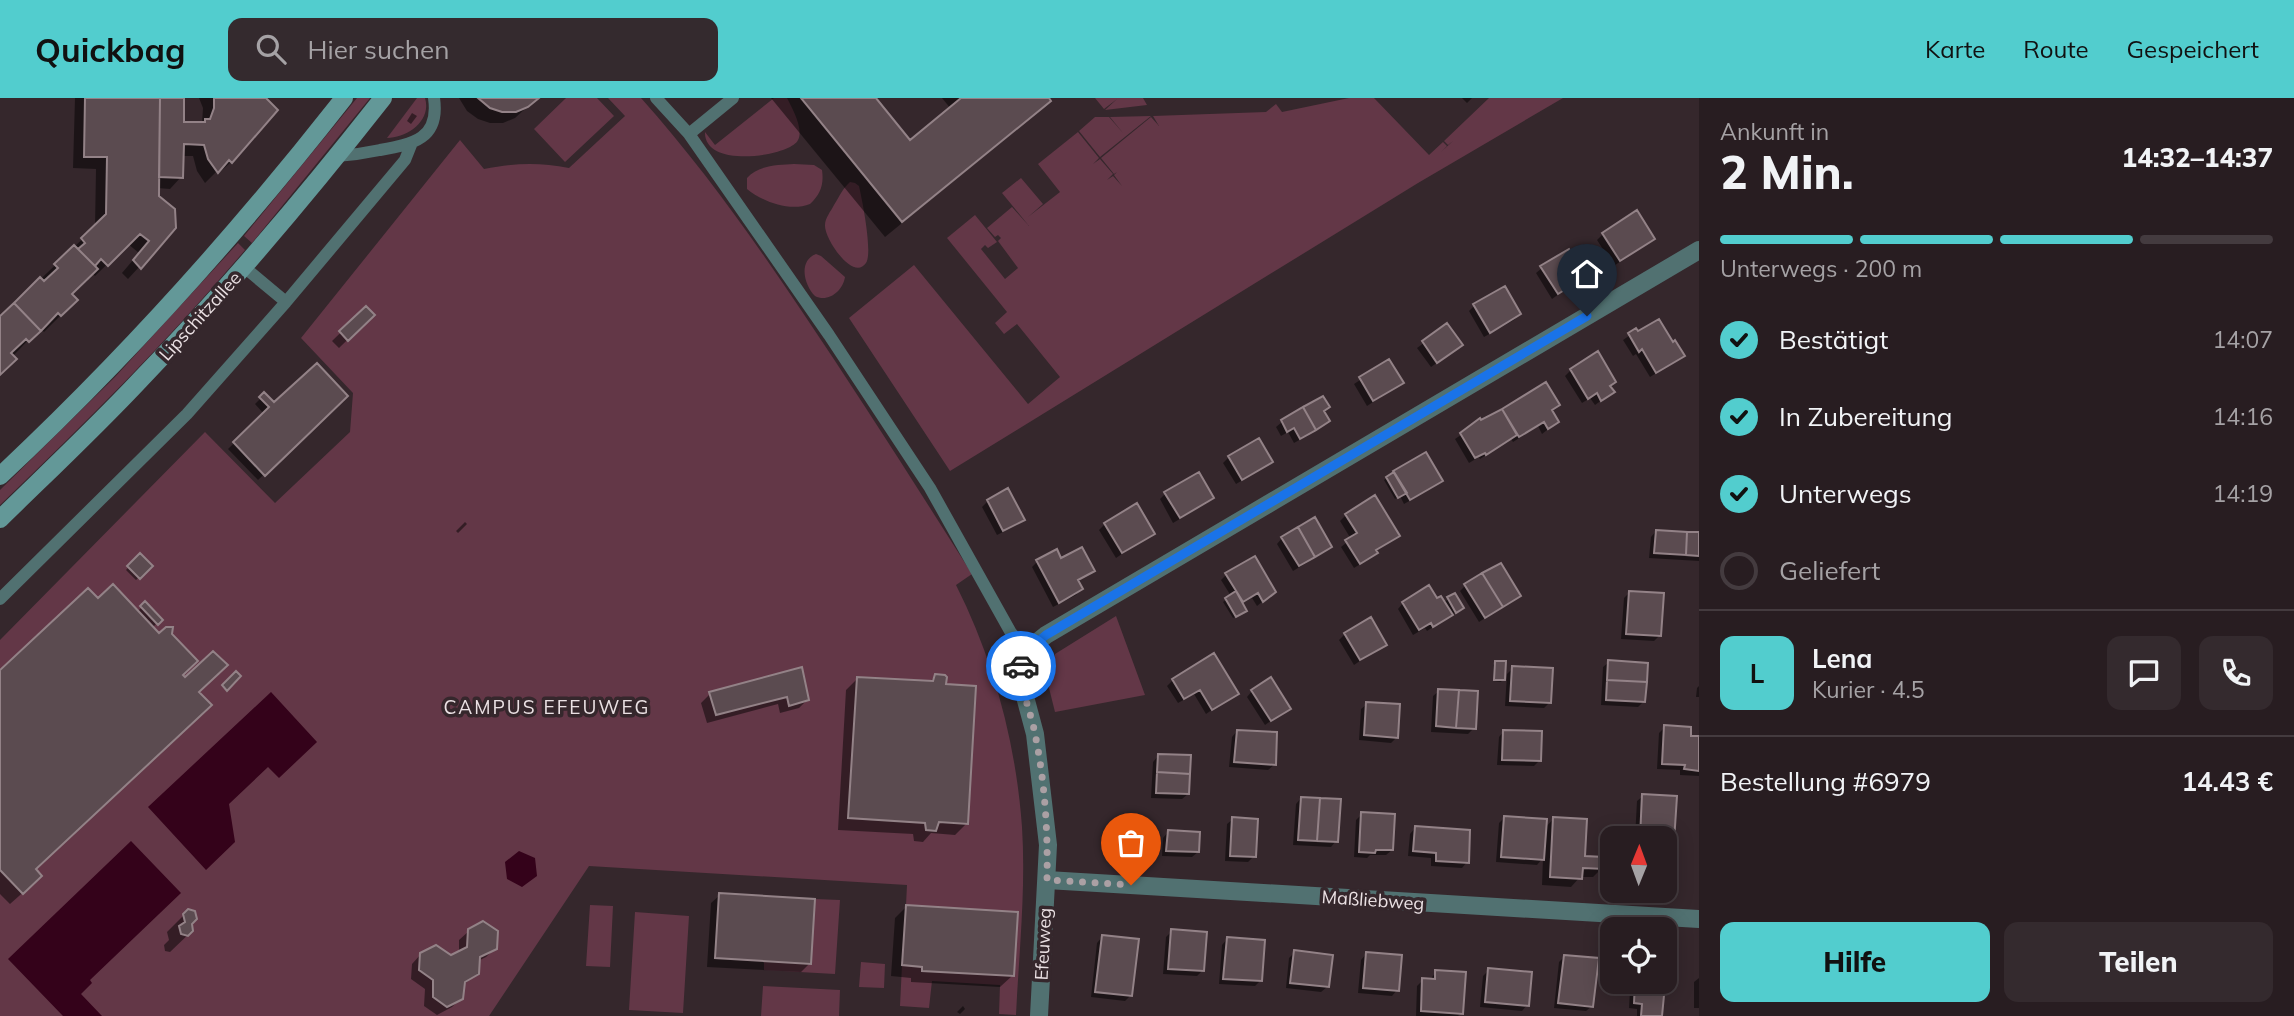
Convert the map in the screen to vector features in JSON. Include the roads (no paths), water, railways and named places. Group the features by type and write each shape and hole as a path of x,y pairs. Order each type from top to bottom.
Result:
{"street":[{"name":"Lipschitzallee","path":"0,476 71,408 173,301 265,197 344,98"},
{"name":"Lipschitzallee","path":"0,519 139,382 244,267 383,98"},
{"path":"1025,652 1056,629 1699,250"},
{"name":"Efeuweg","path":"1025,652 1021,661 1020,678 1035,734 1048,845 1039,1016"},
{"name":"Maßliebweg","path":"1047,880 1699,919"}],"lane":[{"path":"337,156 411,145 422,138 431,127 435,118 434,98"},
{"path":"656,98 689,134 825,329 930,488 1010,631 1025,652"},
{"path":"689,134 733,98"},
{"path":"0,599 187,414 286,302 405,160 411,145"},
{"path":"244,267 286,302"}],"district":[{"name":"CAMPUS EFEUWEG","path":"547,707"}]}
